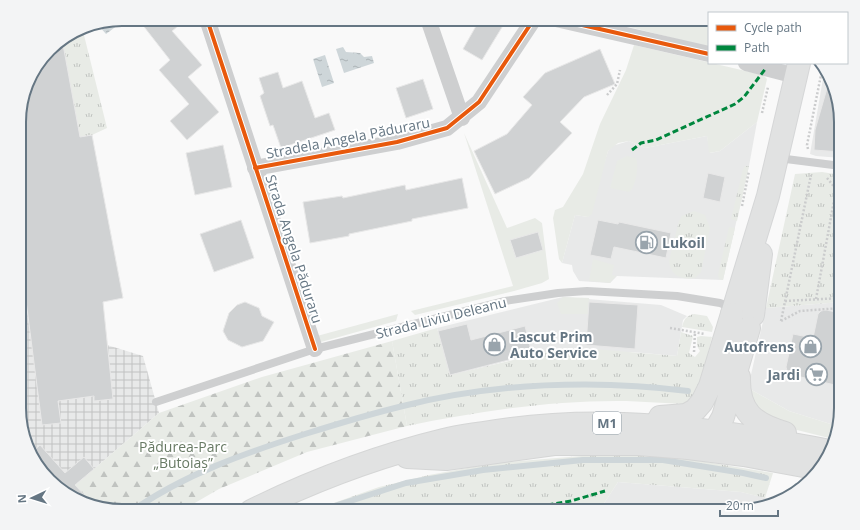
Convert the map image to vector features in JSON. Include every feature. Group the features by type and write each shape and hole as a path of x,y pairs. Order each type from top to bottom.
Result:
{"main road":[{"path":"719,428 728,402 736,367 742,316 798,69"},
{"path":"742,316 738,390 742,403 748,414 766,428 828,442"},
{"name":"M1","path":"268,504 343,472 387,456 439,431 500,421 587,414 659,417 686,415 695,410 702,402 742,316"},
{"path":"719,428 824,450"},
{"path":"719,428 734,443 818,460"},
{"name":"M1","path":"387,456 583,433 659,435 698,439 719,428"},
{"name":"M1","path":"387,456 446,459 554,444 638,444 744,455 813,468"}],"street":[{"name":"Strada Angela Păduraru","path":"209,26 315,349"},
{"path":"432,26 462,118"},
{"name":"Stradela Angela Păduraru","path":"255,168 397,142 447,128 462,118 479,102 529,26"},
{"path":"587,26 708,54"},
{"path":"755,64 798,69"}],"lane":[{"path":"777,158 834,165"},
{"name":"Strada Liviu Deleanu","path":"156,402 315,349 505,301 558,293 587,291 677,296 720,303 742,316"}],"path":[{"path":"607,95 617,84 620,70"},
{"path":"809,151 807,145 821,74"},
{"path":"762,113 768,85"},
{"path":"813,163 780,321 800,311 834,309"},
{"path":"816,299 834,201"},
{"path":"785,301 834,298"},
{"path":"670,328 707,334"},
{"path":"694,352 695,332"}],"shaded area":[{"path":"63,46 80,137 69,139 107,345 143,356 159,413 71,489 54,476 42,462 31,439 26,408 27,109 33,85 42,68"},
{"path":"823,78 829,91 834,115 834,157 810,154"},
{"path":"757,122 749,166 723,280 617,276 610,283 579,281 573,271 572,265 562,263 575,215 588,217 608,151 612,146 629,141 645,148 707,136 710,153 720,151"},
{"path":"563,297 661,305 687,316 683,320 677,356 632,352 532,354 450,375 437,328"},
{"path":"834,303 834,415 832,425 789,411 748,388 766,308"},
{"path":"618,482 741,492 770,499 745,504 604,504"}],"green space":[{"path":"625,26 708,26 708,47"},
{"path":"84,34 107,128 92,135 80,137 63,46"},
{"path":"634,45 708,62 708,64 716,64 763,75 767,79 757,122 720,151 709,153 707,136 645,148 629,141 618,143 608,151 592,214 588,217 575,215 562,263 559,259 553,218 555,210 563,207 583,174 600,124 626,70"},
{"path":"464,133 507,228 535,218 542,223 549,279 542,283 514,291 415,315 411,311 513,286"},
{"path":"627,156 636,158 637,162 636,176 633,186 629,192 610,188 617,161"},
{"path":"745,166 749,166 737,221 731,219"},
{"path":"822,172 834,174 834,303 766,308 795,174"},
{"path":"694,211 705,215 710,228 701,272 695,278 686,278 678,276 674,273 669,261 679,221 682,216"},
{"path":"729,227 735,228 723,280 719,279 718,275"},
{"path":"593,259 614,265 612,275 616,276 610,283 589,281"},
{"path":"563,297 589,298 588,314 561,314 557,303"},
{"path":"398,314 396,321 321,342 317,336"},
{"path":"694,314 707,316 713,327 712,332 682,327 686,318"},
{"path":"437,328 450,375 563,348 581,348 677,356 681,332 693,336 689,353 695,357 700,351 697,346 697,337 712,337 698,393 684,404 626,401 571,402 489,411 407,426 392,341"},
{"name":"Pădurea-Parc „Butoiaș”","path":"392,341 407,426 307,452 219,489 193,504 109,503 85,497 71,489 159,413 262,377"},
{"path":"748,388 789,411 832,425 829,438 777,425 752,409"},
{"path":"606,454 670,456 773,473 765,498 741,492 618,482 604,504 331,504 379,487 429,475 495,463"}],"water":[{"path":"116,26 106,34 101,28"},
{"path":"343,47 346,52 360,53 364,57 372,56 374,63 344,73 336,49"},
{"path":"325,55 334,83 322,87 313,59"}],"building":[{"path":"143,26 178,26 172,31 202,65 188,77 219,112 187,140 170,121 189,104 159,70 170,60"},
{"path":"476,26 503,26 482,60 463,49"},
{"path":"63,46 80,137 92,135 123,298 103,302 113,399 94,401 94,396 58,401 61,423 42,425 26,301 26,122 29,97 33,85 42,68"},
{"path":"600,49 615,84 584,97 560,122 572,133 529,178 495,194 474,151 507,134 532,105 523,97 545,73"},
{"path":"278,72 283,88 302,81 315,118 329,113 335,130 281,148 273,125 270,126 260,96 264,93 259,78"},
{"path":"423,79 433,109 406,118 396,88"},
{"path":"827,87 834,115 834,151 814,150 815,130"},
{"path":"223,145 232,187 195,195 186,153"},
{"path":"708,173 725,177 720,202 703,198"},
{"path":"462,178 468,208 412,219 412,221 349,234 349,236 310,243 303,202 342,196 343,198 405,185 406,190"},
{"path":"241,220 254,258 214,272 200,234"},
{"path":"598,220 618,224 619,222 671,233 666,258 614,247 611,259 590,255"},
{"path":"538,232 543,250 516,258 510,240"},
{"path":"245,302 259,308 262,316 274,322 263,341 242,347 228,340 223,331 229,313 237,305"},
{"path":"589,302 638,305 635,349 586,345"},
{"path":"826,310 834,312 834,385 788,374 786,367 793,334 813,338 818,314 821,311"},
{"path":"467,324 471,340 525,326 532,354 450,375 438,331"},
{"path":"40,445 65,473 84,457 94,469 75,485 87,498 63,484 54,476 42,462 35,449"}],"waterway":[{"path":"143,504 172,486 237,457 282,441 341,423 438,398 473,392 545,385 617,385 688,391"},
{"path":"341,504 406,483 483,470 583,460 663,460 766,478"}],"marked path":[{"path":"632,150 641,143 656,140 735,104 744,97 766,68"},
{"path":"553,504 571,501 605,491"}],"cycle path":[{"path":"209,26 315,349"},
{"path":"255,168 397,142 447,128 479,102 529,26"},
{"path":"587,26 708,54"}],"place":[{"name":"Lukoil","path":"647,243"},
{"name":"Lascut Prim Auto Service","path":"495,345"},
{"name":"Autofrens","path":"810,347"},
{"name":"Jardi","path":"816,375"}]}
